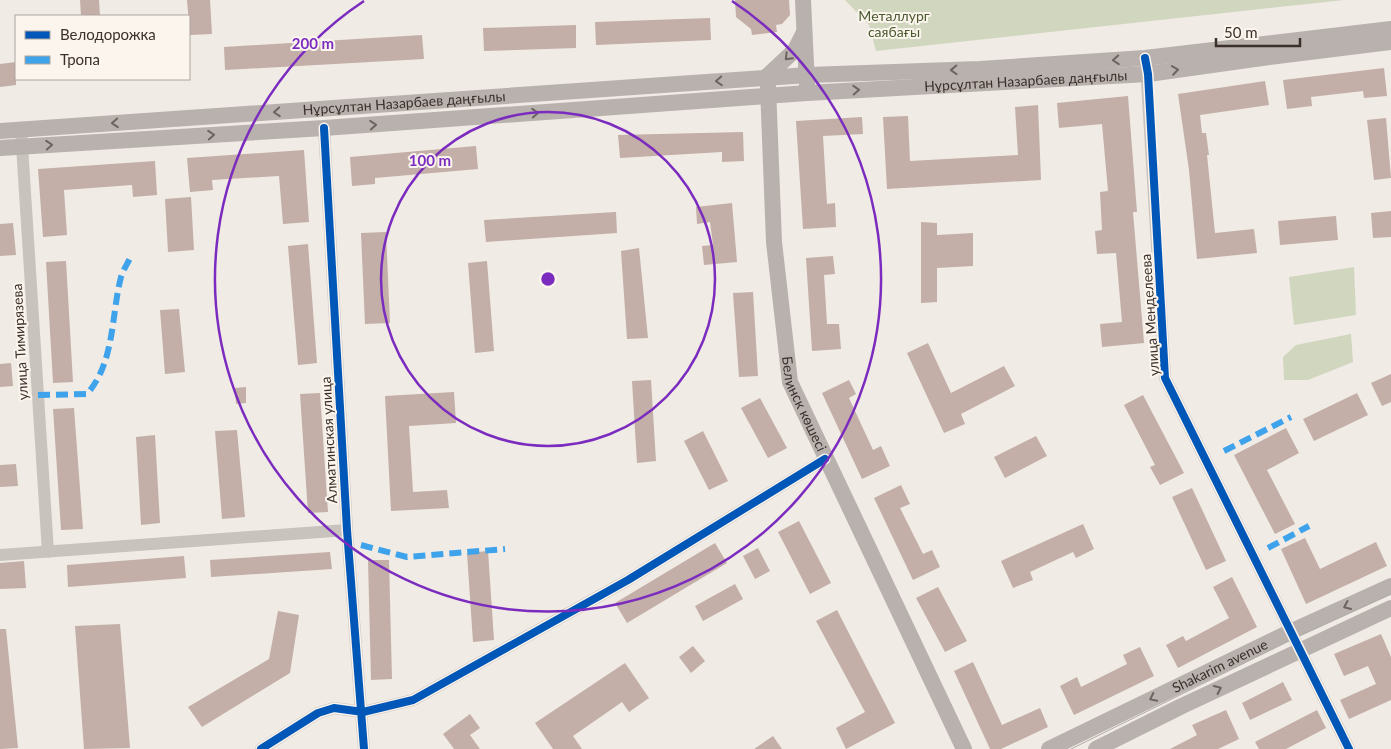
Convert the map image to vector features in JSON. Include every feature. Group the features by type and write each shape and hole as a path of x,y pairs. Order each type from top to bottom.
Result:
{"main road":[{"path":"803,0 808,75 807,93"},
{"name":"Нұрсұлтан Назарбаев даңғылы","path":"0,131 808,75 1146,66 1391,29"},
{"path":"766,78 795,50 805,30"},
{"name":"Нұрсұлтан Назарбаев даңғылы","path":"0,148 324,128 769,96 1278,55 1391,42"},
{"name":"Белинск көшесі","path":"766,78 769,96 774,242 790,382 964,749"},
{"path":"322,108 324,128"},
{"name":"Shakarim avenue","path":"1049,749 1292,631 1391,586"},
{"name":"Shakarim avenue","path":"1096,749 1391,608"}],"street":[{"name":"улица Менделеева","path":"1146,66 1165,378 1349,749"},
{"name":"Алматинская улица","path":"324,128 347,530 364,749"},
{"name":"улица Тимирязева","path":"20,130 48,552"},
{"path":"261,749 318,713 334,708 362,712 413,700 628,580 825,458"},
{"path":"0,554 347,530"}],"green space":[{"name":"Металлург саябағы","path":"845,0 1344,0 876,51 869,25"},
{"path":"1354,267 1356,315 1294,325 1289,277"},
{"path":"1351,334 1353,362 1308,380 1284,380 1283,357 1296,345"}],"building":[{"path":"80,0 99,0 100,15 81,15"},
{"path":"187,0 210,0 212,34 190,35 190,15 188,15"},
{"path":"735,0 789,0 790,15 782,24 776,25 777,32 752,35 751,29 736,17"},
{"path":"710,18 711,40 596,45 595,22"},
{"path":"576,25 576,48 484,51 483,28"},
{"path":"422,35 424,59 225,70 224,47"},
{"path":"15,62 16,85 0,87 0,64"},
{"path":"1384,68 1387,96 1364,98 1363,91 1311,97 1312,106 1287,109 1283,80"},
{"path":"1265,81 1269,105 1200,115 1202,133 1206,133 1209,155 1207,155 1215,233 1254,229 1257,253 1197,259 1189,170 1178,94"},
{"path":"1128,96 1137,212 1133,212 1144,343 1102,347 1100,324 1122,322 1116,253 1097,254 1095,231 1102,230 1100,192 1108,191 1102,124 1059,128 1057,103"},
{"path":"1038,105 1041,180 887,189 883,117 908,116 910,161 1018,155 1015,107"},
{"path":"862,117 863,134 823,136 827,204 835,203 836,227 803,229 796,121"},
{"path":"1386,118 1391,178 1374,180 1367,120"},
{"path":"743,132 744,161 722,162 722,152 620,158 618,135"},
{"path":"476,146 478,169 375,178 375,184 352,186 350,157"},
{"path":"304,150 309,222 283,224 279,176 212,180 213,190 190,192 187,158"},
{"path":"155,161 157,195 133,197 132,185 64,190 67,235 43,237 38,169"},
{"path":"191,197 194,250 168,252 165,199"},
{"path":"732,203 737,262 704,265 702,246 713,245 710,222 697,224 696,207"},
{"path":"1391,211 1391,237 1373,238 1371,213"},
{"path":"616,212 617,233 486,242 484,220"},
{"path":"1336,216 1338,240 1280,245 1278,221"},
{"path":"921,222 937,223 937,235 973,233 973,266 937,268 937,302 921,303"},
{"path":"13,223 16,255 0,256 0,224"},
{"path":"386,232 390,323 365,324 361,233"},
{"path":"308,244 317,363 298,365 288,246"},
{"path":"639,248 648,338 627,339 621,251"},
{"path":"833,256 835,274 824,275 827,324 839,324 841,349 812,351 806,258"},
{"path":"66,261 73,382 53,383 46,262"},
{"path":"487,261 494,351 475,353 468,263"},
{"path":"753,292 758,376 739,377 733,293"},
{"path":"179,309 185,372 165,374 160,310"},
{"path":"928,343 951,393 1004,366 1015,386 961,414 965,424 944,433 907,353"},
{"path":"11,363 13,386 0,387 0,364"},
{"path":"1391,374 1391,402 1382,406 1371,383"},
{"path":"651,380 656,461 637,463 632,381"},
{"path":"849,380 856,394 849,398 873,450 881,446 890,466 862,479 822,393"},
{"path":"246,387 246,403 236,404 235,388"},
{"path":"454,392 456,423 409,426 413,492 447,490 449,508 391,511 385,396"},
{"path":"320,393 328,512 308,513 300,394"},
{"path":"1357,393 1368,415 1314,441 1303,419"},
{"path":"1143,395 1184,473 1160,485 1150,467 1155,465 1124,405"},
{"path":"760,398 787,448 768,458 741,408"},
{"path":"74,408 83,529 61,530 53,409"},
{"path":"1286,428 1299,453 1267,470 1295,524 1275,534 1234,455"},
{"path":"237,430 245,517 222,519 215,431"},
{"path":"703,431 728,481 709,490 684,441"},
{"path":"155,435 160,523 141,525 136,437"},
{"path":"1036,436 1047,456 1005,478 994,457"},
{"path":"16,464 18,486 0,487 0,465"},
{"path":"901,485 910,504 900,508 923,554 932,550 940,567 913,580 874,498"},
{"path":"1192,488 1226,561 1206,570 1172,497"},
{"path":"799,521 831,583 810,594 778,532"},
{"path":"1083,524 1094,549 1076,558 1073,552 1030,572 1033,580 1013,588 1001,561"},
{"path":"1305,538 1320,569 1376,542 1387,566 1306,604 1281,549"},
{"path":"715,543 727,563 627,623 615,603"},
{"path":"758,548 770,571 755,579 743,556"},
{"path":"488,551 494,640 473,642 467,553"},
{"path":"330,552 332,569 211,577 210,560"},
{"path":"184,556 186,578 68,587 67,565"},
{"path":"368,560 389,560 392,679 371,680"},
{"path":"24,561 26,588 0,589 0,563"},
{"path":"1232,577 1257,627 1178,668 1166,645 1183,636 1186,641 1229,618 1213,587"},
{"path":"735,584 743,599 703,621 695,606"},
{"path":"938,587 967,641 945,652 916,598"},
{"path":"837,610 895,723 846,749 836,728 865,712 816,621"},
{"path":"278,611 299,615 290,673 202,727 188,707 269,659"},
{"path":"120,624 130,748 84,749 75,626"},
{"path":"0,629 6,629 18,748 0,749"},
{"path":"1381,634 1391,657 1391,700 1349,719 1340,700 1376,684 1368,666 1344,676 1334,654"},
{"path":"693,646 705,661 691,673 679,657"},
{"path":"1140,647 1154,676 1074,715 1060,686 1077,677 1081,687 1127,664 1123,655"},
{"path":"973,662 1002,725 1040,708 1048,727 1001,749 990,749 954,671"},
{"path":"625,663 649,698 629,712 622,702 573,736 582,749 553,749 535,723"},
{"path":"1283,682 1292,700 1250,720 1242,703"},
{"path":"1226,710 1239,739 1218,749 1170,749 1197,735 1192,725"},
{"path":"1317,710 1326,728 1286,749 1259,749 1255,742"},
{"path":"470,714 480,728 470,735 480,749 454,749 443,734"},
{"path":"773,736 782,749 754,749"}],"tram line":[{"path":"1071,749 1295,638 1391,594"}],"marked path":[{"path":"38,395 87,394 96,381 103,368 111,338 121,277 131,256"},
{"path":"1224,451 1291,417"},
{"path":"1268,548 1309,526"},
{"path":"361,545 407,557 505,549"}],"cycle path":[{"path":"1145,58 1148,74 1165,378 1349,749"},
{"path":"324,128 347,530 364,749"},
{"path":"261,749 318,713 334,708 363,712 413,700 628,580 825,459"}]}
